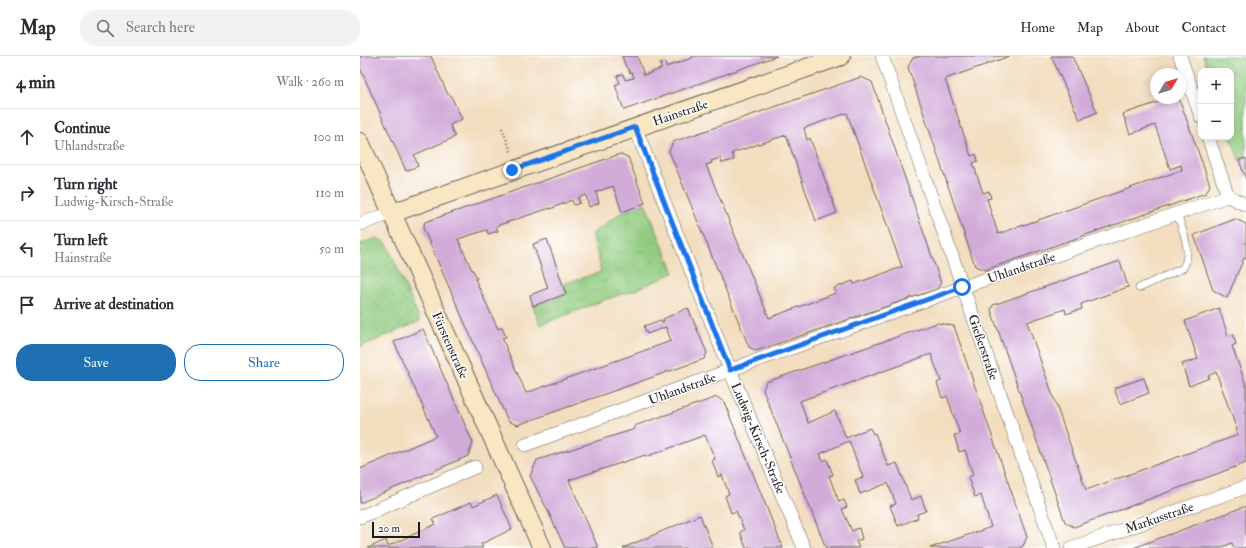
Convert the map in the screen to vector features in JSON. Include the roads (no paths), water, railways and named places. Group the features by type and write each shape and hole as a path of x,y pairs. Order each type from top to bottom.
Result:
{"street":[{"name":"Hainstraße","path":"360,224 841,56"},
{"name":"Gießerstraße","path":"882,56 1054,548"},
{"path":"1180,56 1198,108"},
{"name":"Ludwig-Kirsch-Straße","path":"635,127 730,370 804,548"},
{"path":"1209,140 1228,196 1246,205"},
{"name":"Fürstenstraße","path":"360,142 542,548"},
{"name":"Uhlandstraße","path":"525,445 962,287 1228,196"},
{"path":"360,517 475,467"},
{"name":"Markusstraße","path":"1071,548 1246,487"}],"lane":[{"path":"1139,288 1183,268 1186,262 1187,247 1177,213"}]}
